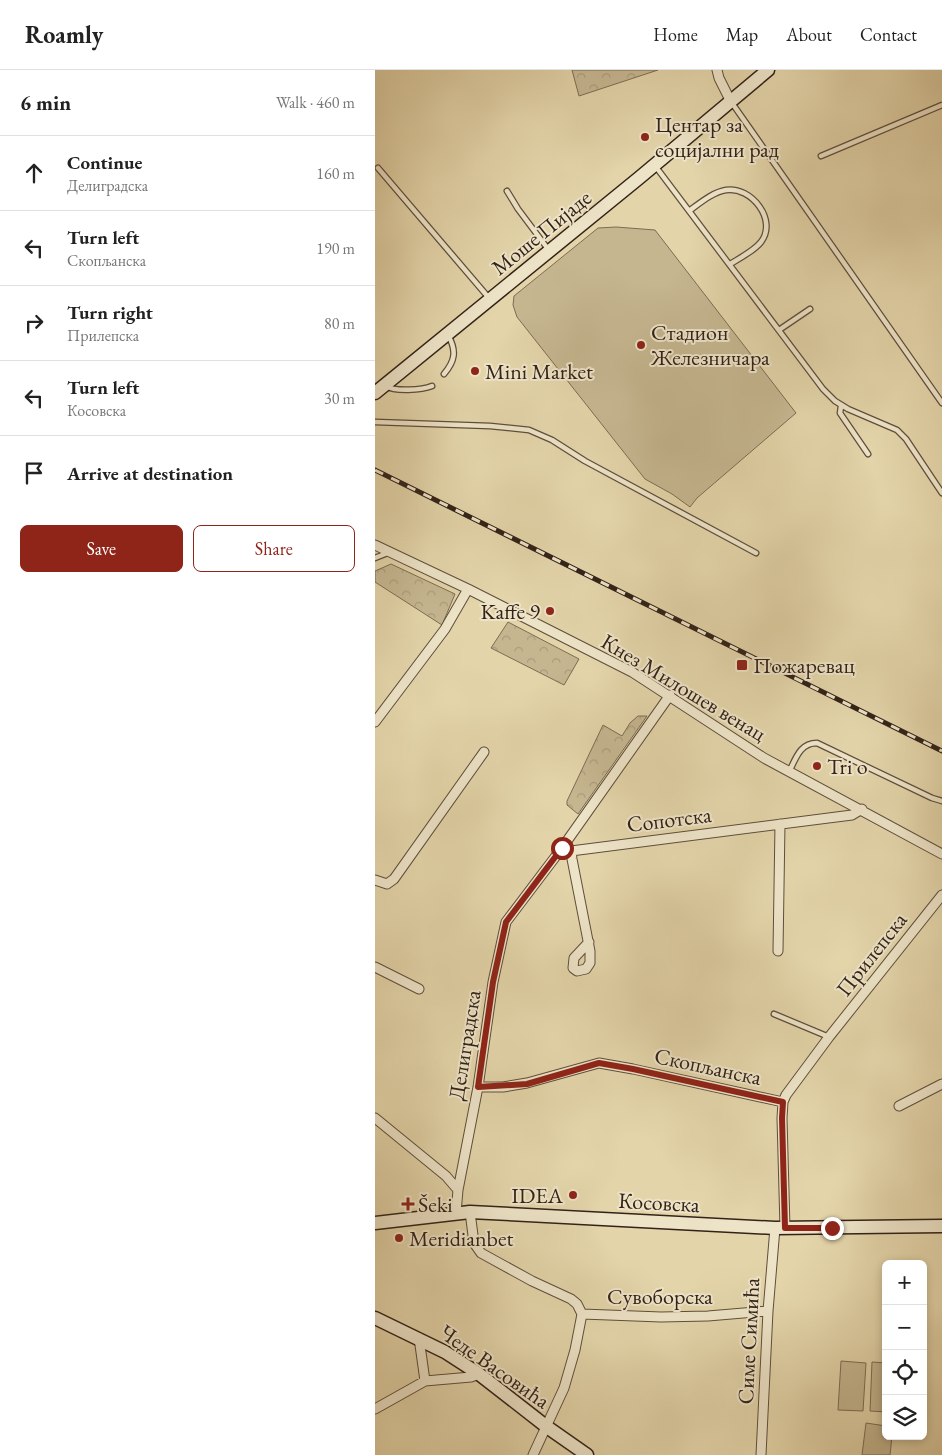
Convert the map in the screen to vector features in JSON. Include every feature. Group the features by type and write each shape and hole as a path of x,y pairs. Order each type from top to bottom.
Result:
{"street":[{"path":"717,70 730,100"},
{"name":"Моше Пијаде","path":"380,389 654,164 761,72"},
{"name":"Кнез Милошев венац","path":"375,545 468,589 632,672 670,695 737,742 942,854"},
{"path":"375,722 445,629 468,589"},
{"name":"Делиградска","path":"456,1213 458,1190 478,1087 493,982 506,922 562,848 670,695"},
{"path":"375,880 387,884 394,879 484,752"},
{"name":"Сопотска","path":"562,848 571,851 852,815 861,809"},
{"path":"779,950 780,824"},
{"path":"571,851 589,942"},
{"name":"Прилепска","path":"783,1102 786,1095 829,1037 942,895"},
{"path":"375,967 419,989"},
{"name":"Скопљанска","path":"478,1087 527,1084 599,1063 783,1102"},
{"path":"899,1106 942,1084"},
{"path":"780,1228 783,1102"},
{"path":"375,1118 447,1176 458,1190"},
{"name":"Косовска","path":"375,1223 470,1212 780,1228 942,1226"},
{"name":"Сувоборска","path":"470,1212 474,1243 481,1253 532,1282 571,1299 577,1304 582,1314 575,1350 564,1388 533,1455"},
{"name":"Симе Симића","path":"761,1455 768,1311 780,1228"},
{"name":"Сувоборска","path":"582,1314 680,1316 768,1311"},
{"name":"Чеде Васовића","path":"375,1318 445,1352 479,1374 547,1427 587,1455"},
{"path":"419,1338 425,1381"},
{"path":"375,1409 425,1381 471,1377 479,1374"}],"lane":[{"path":"730,100 942,403"},
{"path":"821,156 942,105"},
{"path":"654,164 823,389 841,406 897,430 906,439 942,492"},
{"path":"378,168 490,299"},
{"path":"689,211 714,194 725,190 742,192 753,198 765,216 766,232 759,245 730,264"},
{"path":"507,191 549,251"},
{"path":"779,330 810,309"},
{"path":"444,374 455,358 453,344 447,334"},
{"path":"380,389 425,389 432,386"},
{"path":"841,406 840,413 868,454"},
{"path":"375,422 490,426 529,430 552,440 585,461 756,553"},
{"path":"375,558 390,552"},
{"path":"789,772 803,747 817,743 942,801"},
{"path":"773,1014 829,1037"}],"green space":[{"path":"572,70 658,70 579,96"},
{"name":"Стадион Железничара","path":"616,227 655,230 796,413 697,498 690,507 672,494 645,479 517,317 513,305 514,296 598,228"},
{"path":"391,564 455,594 442,625 375,582 375,571"},
{"path":"508,622 579,659 564,685 491,648"},
{"path":"638,716 647,716 578,814 567,805 567,801 603,725 622,736 630,723"},
{"path":"841,1361 866,1363 863,1411 838,1410"},
{"path":"872,1362 882,1363 882,1412 870,1411"},
{"path":"866,1423 882,1425 882,1440 892,1440 890,1455 862,1455"}],"railway":[{"path":"375,470 942,751"}],"place":[{"name":"Центар за социјални рад","path":"645,137"},
{"name":"Стадион Железничара","path":"641,345"},
{"name":"Mini Market","path":"475,371"},
{"name":"Kaffe 9","path":"550,611"},
{"name":"Пожаревац","path":"742,665"},
{"name":"Tri o","path":"817,766"},
{"name":"IDEA","path":"573,1195"},
{"name":"Šeki","path":"408,1204"},
{"name":"Meridianbet","path":"399,1238"}],"route":[{"path":"562,848 506,922 493,982 478,1087 503,1087 527,1084 599,1063 783,1102 785,1228 832,1228"}]}
